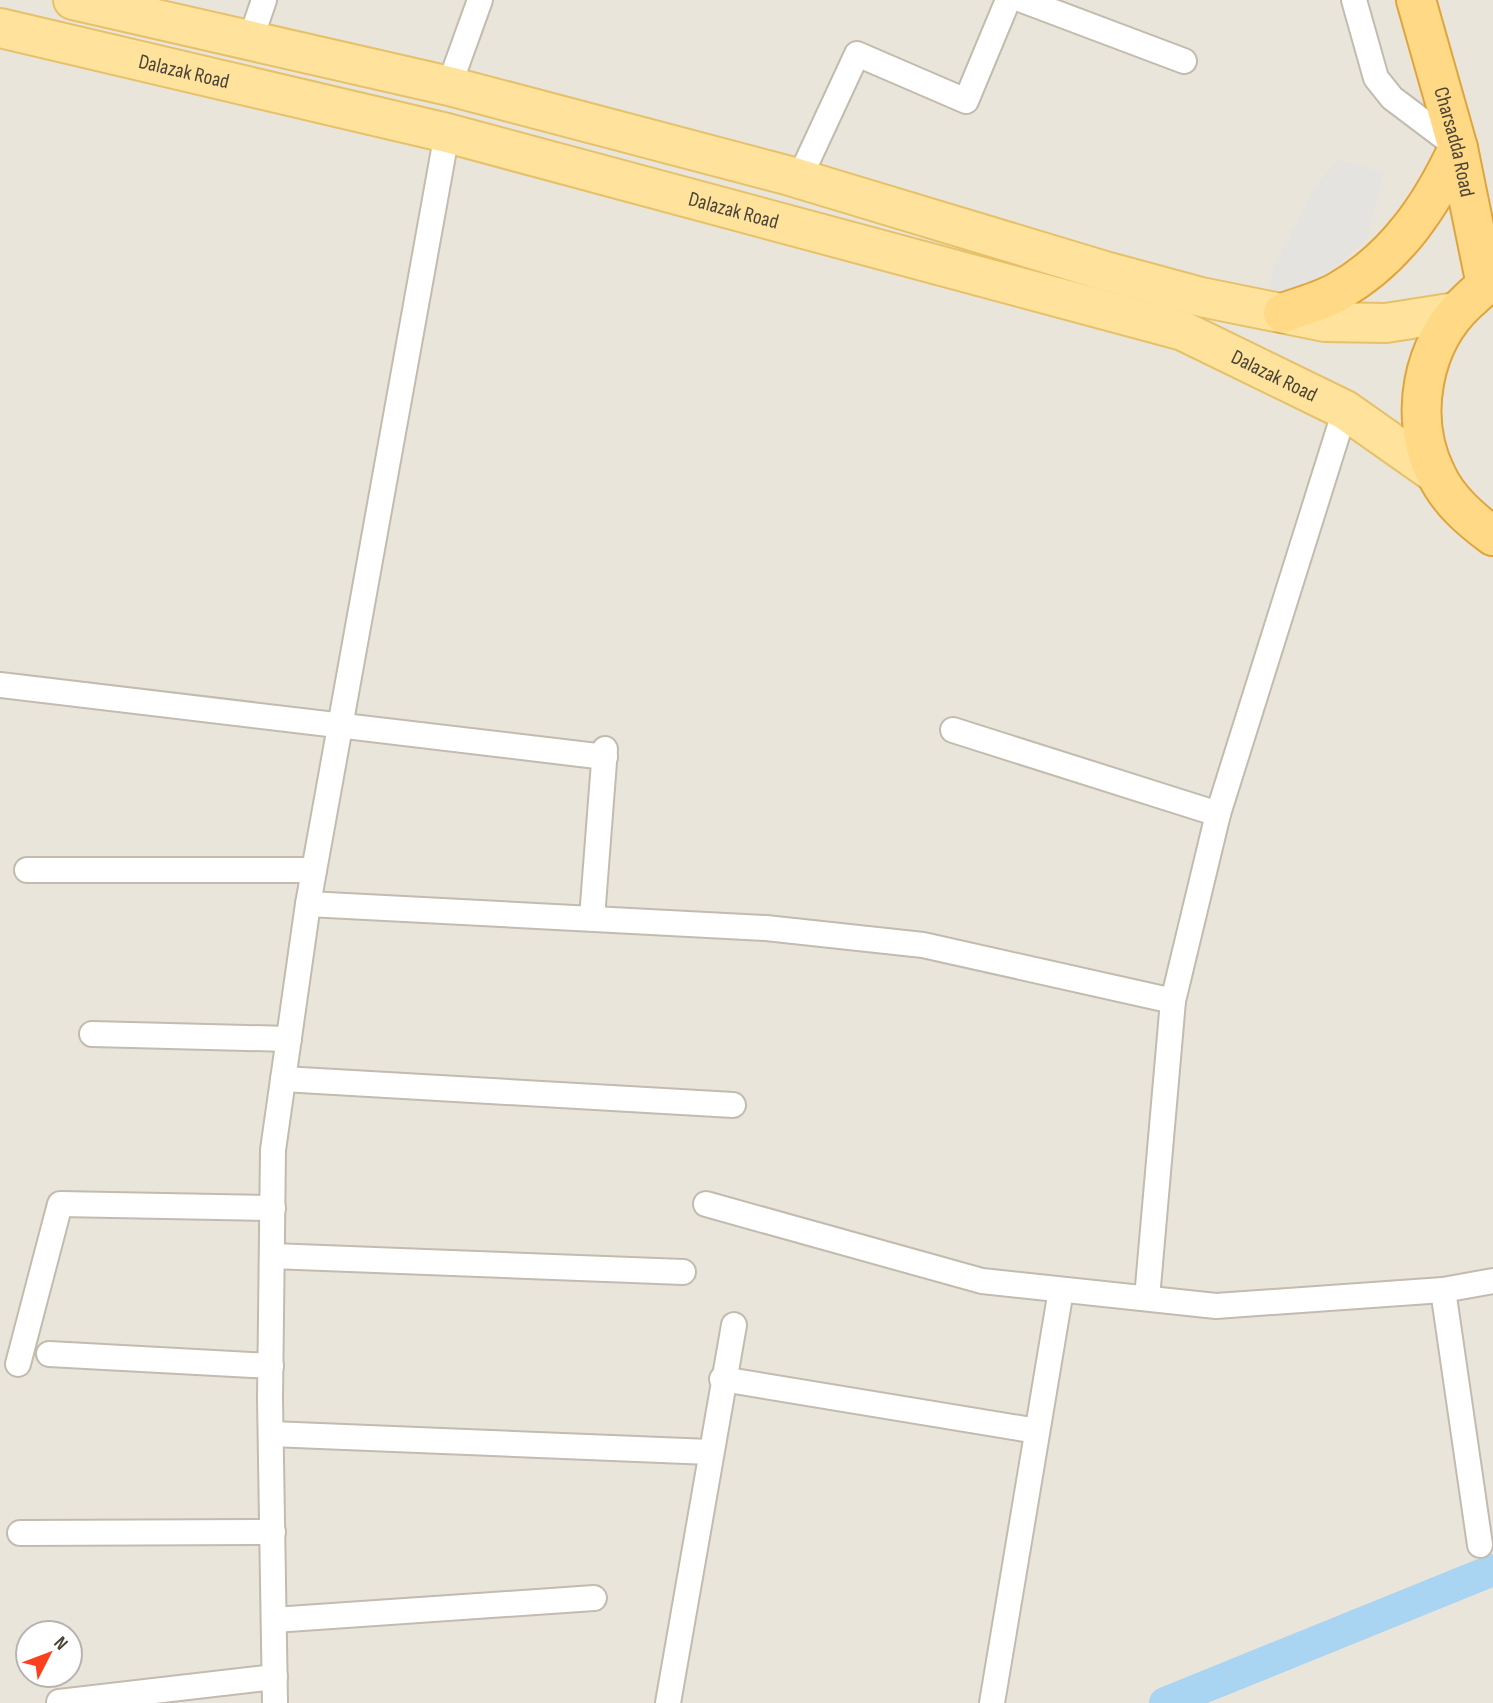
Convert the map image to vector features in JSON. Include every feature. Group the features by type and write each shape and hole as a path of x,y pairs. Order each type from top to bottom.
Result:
{"highway":[{"name":"Charsadda Road","path":"1416,0 1458,148 1490,283"},
{"path":"1283,313 1338,292 1377,264 1405,237 1428,205 1458,148"},
{"path":"1490,283 1456,312 1433,349 1422,390 1423,433 1436,474 1464,514 1493,536"}],"main road":[{"path":"74,0 449,86 799,179 1117,275 1201,297 1325,322 1386,323 1456,312"},
{"path":"117,56 126,12"},
{"name":"Dalazak Road","path":"0,29 447,133 1184,331 1345,410 1436,474"},
{"path":"447,133 449,86"}],"street":[{"path":"250,41 264,0"},
{"path":"449,86 480,0"},
{"path":"799,179 857,54 966,101 1008,0"},
{"path":"1022,0 1184,61"},
{"path":"1353,0 1376,78 1392,97 1458,148"},
{"path":"275,1703 271,1434 273,1150 308,904 447,133"},
{"path":"1147,1298 1173,1001 1218,814 1345,410"},
{"path":"0,685 340,726 605,753 592,918"},
{"path":"953,730 1218,814"},
{"path":"27,870 314,870"},
{"path":"308,904 766,928 923,945 1173,1001"},
{"path":"92,1034 289,1040"},
{"path":"283,1079 733,1105"},
{"path":"18,1364 60,1204 273,1208"},
{"path":"706,1204 982,1282 1216,1306 1443,1290 1493,1281"},
{"path":"272,1256 683,1272"},
{"path":"992,1703 1061,1290"},
{"path":"1443,1290 1480,1545"},
{"path":"668,1703 722,1379 734,1325"},
{"path":"49,1354 271,1366"},
{"path":"722,1379 1037,1431"},
{"path":"271,1434 710,1452"},
{"path":"20,1533 273,1532"},
{"path":"274,1620 594,1598"},
{"path":"59,1702 275,1677"}],"shaded area":[{"path":"0,0 1493,0 1493,1703 0,1703"},
{"path":"1338,160 1384,172 1368,237 1320,282 1270,295 1272,270 1314,188"}],"waterway":[{"path":"1165,1703 1493,1570"}]}
